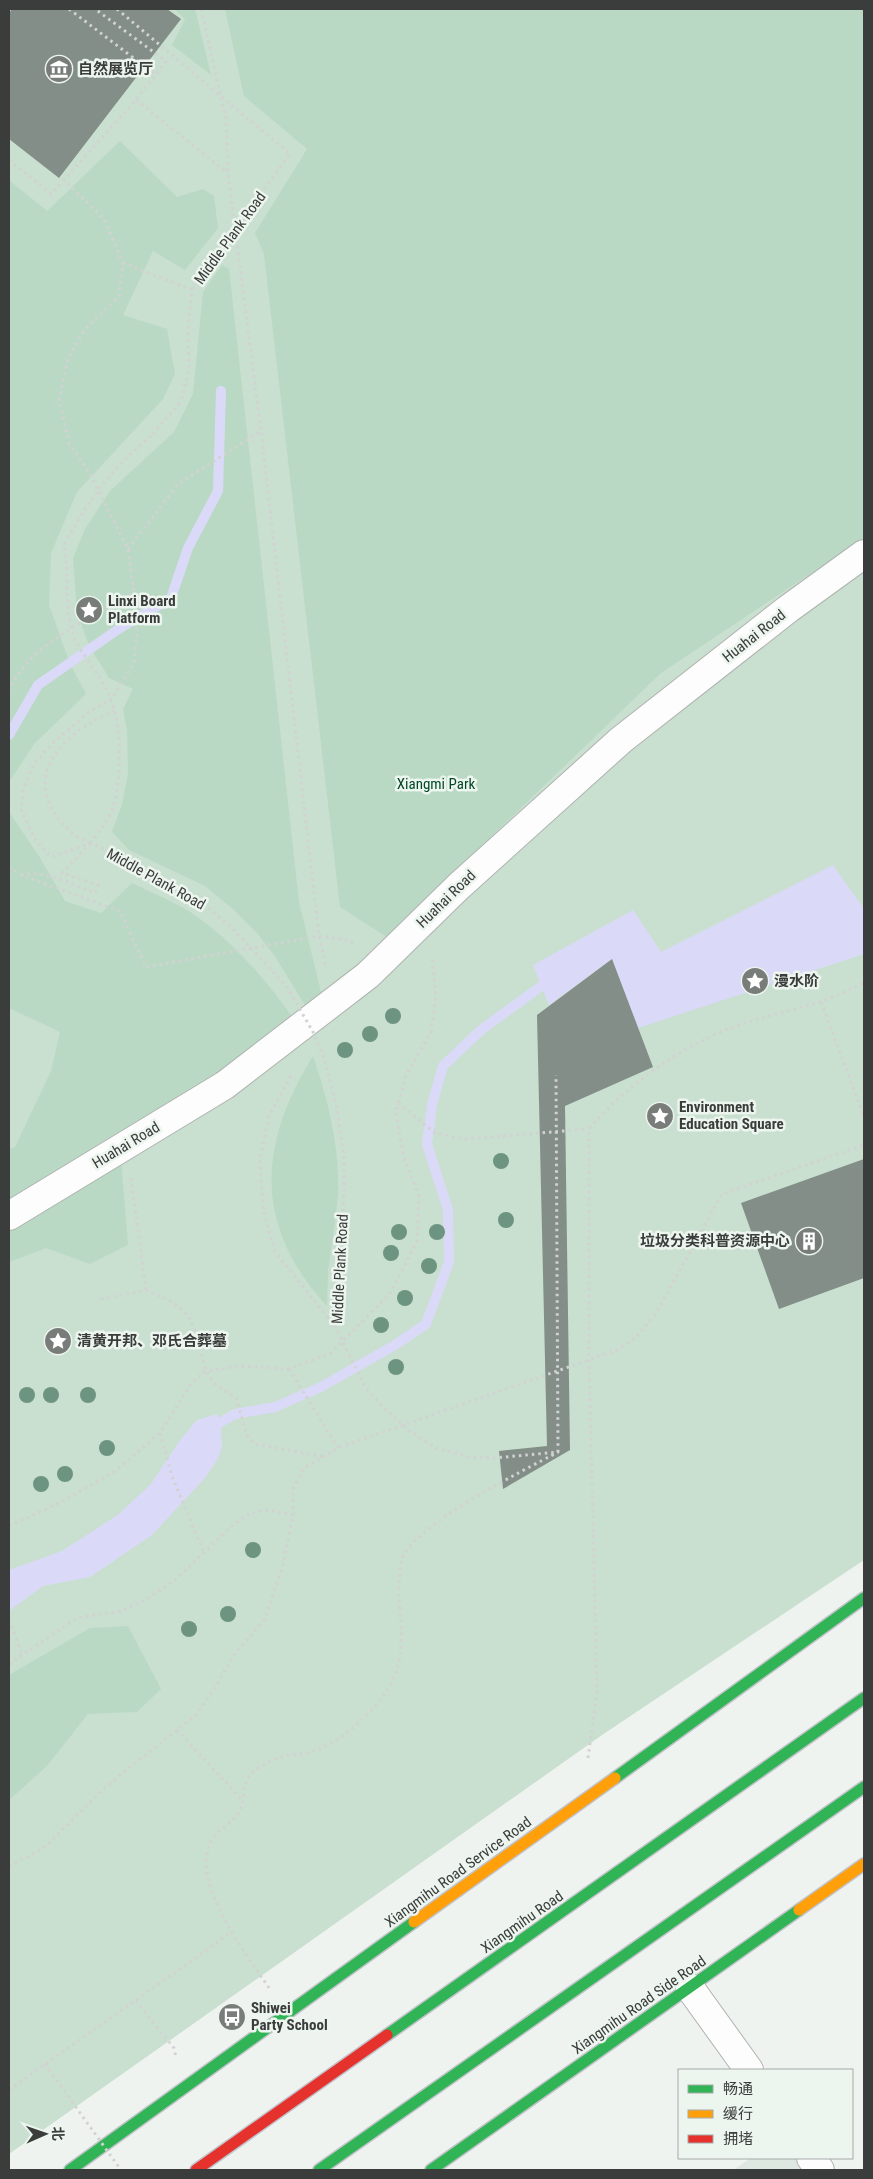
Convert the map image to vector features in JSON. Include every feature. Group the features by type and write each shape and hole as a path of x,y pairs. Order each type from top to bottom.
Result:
{"main road":[{"name":"Xiangmihu Road Service Road","path":"70,2170 864,1598"},
{"name":"Xiangmihu Road","path":"196,2170 864,1698"},
{"path":"319,2170 864,1787"},
{"name":"Xiangmihu Road Side Road","path":"431,2170 864,1864"}],"street":[{"name":"Huahai Road","path":"9,1216 225,1085 368,975 458,887 621,740 788,609 864,554"},
{"path":"690,1988 748,2069"},
{"path":"812,2159 820,2170"}],"path":[{"path":"69,9 156,75"},
{"path":"9,160 51,194 63,178 136,100 166,61 95,9"},
{"name":"Middle Plank Road","path":"91,843 114,806 118,770 118,742 114,710 108,692 77,642 70,618 66,589 65,544 97,492 123,460 151,436 181,400 190,370 188,328 192,290 290,154 117,9"},
{"path":"9,867 20,875 120,911 146,967 319,936 261,431 228,173 226,119 201,9"},
{"path":"136,100 228,173"},
{"path":"63,178 104,219 123,263 119,296 85,328 68,358 59,400 69,443 89,472 128,549 137,632 134,662 112,699 90,710 54,742 33,765 24,787 21,809 34,838 51,857 91,843"},
{"path":"123,263 192,290"},
{"path":"128,549 178,484 261,431"},
{"path":"9,691 12,681 32,656 78,624 134,593"},
{"name":"Middle Plank Road","path":"114,710 94,720 76,734 50,764 46,790 49,803 65,829 77,838 149,872 203,903 234,930 287,987 314,1032 324,1058 336,1104 344,1156 344,1195 335,1326 365,1387 381,1405 410,1431 436,1448 469,1457 495,1458 558,1452"},
{"path":"20,875 32,873 47,875 95,892 98,885 62,873 91,843"},
{"path":"9,1526 57,1504 114,1472 160,1433 192,1382 206,1371 242,1366 289,1369 332,1353 391,1292 417,1241 419,1196 403,1155 396,1112 406,1075 431,1032 436,995 428,917"},
{"path":"398,1103 435,1134 466,1139 588,1129 627,1092 676,1056 724,1031 821,1002 864,983"},
{"path":"821,1002 864,1117"},
{"path":"313,1048 320,1041"},
{"path":"294,1069 269,1116 260,1159 263,1209 276,1252 335,1326"},
{"path":"286,2014 221,1915 209,1886 208,1846 216,1833 239,1812 244,1788 252,1772 281,1757 315,1751 353,1730 384,1695 398,1670 403,1637 400,1591 401,1561 418,1536 441,1518 558,1452 556,1075"},
{"path":"583,1801 597,1693 589,1360 588,1129"},
{"path":"127,1145 146,1290"},
{"path":"9,1866 44,1848 108,1785 196,1714 214,1690 233,1656 264,1620 283,1565 293,1515 293,1489 304,1468 338,1448 616,1350 635,1338 655,1315 722,1194 864,1145"},
{"path":"101,1298 146,1290 169,1300 188,1315 195,1331 206,1371 214,1382 236,1398 248,1438 256,1444 324,1457"},
{"path":"289,1369 338,1448"},
{"path":"160,1433 172,1476 204,1552"},
{"path":"9,1664 77,1618 121,1611 145,1600 174,1581 233,1525 250,1513 270,1510 293,1515"},
{"path":"9,1620 22,1655"},
{"path":"177,1730 242,1800"},
{"path":"9,2090 232,1932"},
{"path":"136,2001 174,2048 184,2088"},
{"path":"45,2064 121,2170"}],"shaded area":[{"path":"750,2159 797,2159 805,2170 733,2170"}],"green space":[{"name":"Xiangmi Park","path":"9,9 864,9 864,1560 605,1733 9,2154"},
{"path":"174,9 195,9 211,75 172,45 185,19"},
{"path":"225,9 864,9 864,538 661,673 387,937 340,907 264,254 255,233 307,149 244,96"},
{"path":"120,141 177,197 203,189 214,196 218,228 185,270 153,251 123,315 167,329 175,374 163,399 77,492 51,553 49,605 70,664 86,694 34,744 9,782 9,180 47,211"},
{"path":"222,265 229,269 299,902 323,1000 308,1010 276,958 258,934 233,909 205,886 129,850 112,832 122,804 128,774 127,730 123,709 133,689 109,678 89,646 77,612 73,558 85,529 110,491 174,432 193,394 203,292"},
{"path":"9,812 39,856 65,901 101,913 132,883 176,904 214,929 239,952 273,991 293,1018 237,1064 9,1200 9,1149 15,1147 51,1071 60,1032 9,1008"},
{"path":"313,1056 332,1124 337,1159 338,1195 328,1269 327,1306 303,1276 286,1246 276,1215 272,1184 274,1153 282,1121 295,1089"},
{"path":"121,1159 128,1245 90,1264 46,1248 9,1262 9,1229"},
{"path":"128,1626 161,1689 137,1712 88,1714 47,1766 9,1800 9,1675 90,1628"}],"water":[{"path":"833,865 864,909 864,954 638,1028 612,959 549,1005 533,965 633,910 661,952"},
{"path":"217,1414 221,1430 222,1448 217,1460 205,1478 152,1535 90,1577 43,1586 9,1611 9,1570 62,1551 119,1514 151,1484 180,1440 197,1420"}],"building":[{"path":"12,9 167,9 181,19 59,178 9,139 9,13"},
{"path":"612,959 653,1067 565,1106 570,1450 503,1489 499,1451 547,1446 537,1015"},
{"name":"垃圾分类科普资源中心","path":"864,1159 864,1278 779,1309 741,1203"}],"waterway":[{"path":"9,735 38,685 120,628 171,598 188,548 218,491 221,391"},
{"path":"212,1432 219,1423 235,1414 275,1407 321,1387 395,1345 426,1324 449,1262 448,1210 427,1144 432,1105 443,1066 481,1030 551,979"}],"traffic: fast":[{"path":"615,1778 864,1598"},
{"path":"387,2035 864,1698"},
{"path":"319,2170 864,1787"},
{"path":"431,2170 799,1910"},
{"path":"70,2170 414,1922"}],"traffic: slow":[{"path":"414,1922 615,1778"},
{"path":"799,1910 864,1864"}],"traffic: jam":[{"path":"196,2170 387,2035"}],"place":[{"name":"自然展览厅","path":"59,69"},
{"name":"Linxi Board Platform","path":"89,610"},
{"name":"漫水阶","path":"755,981"},
{"name":"Environment Education Square","path":"660,1116"},
{"name":"垃圾分类科普资源中心","path":"809,1241"},
{"name":"清黄开邦、邓氏合葬墓","path":"58,1341"},
{"name":"Shiwei Party School","path":"232,2017"}]}
